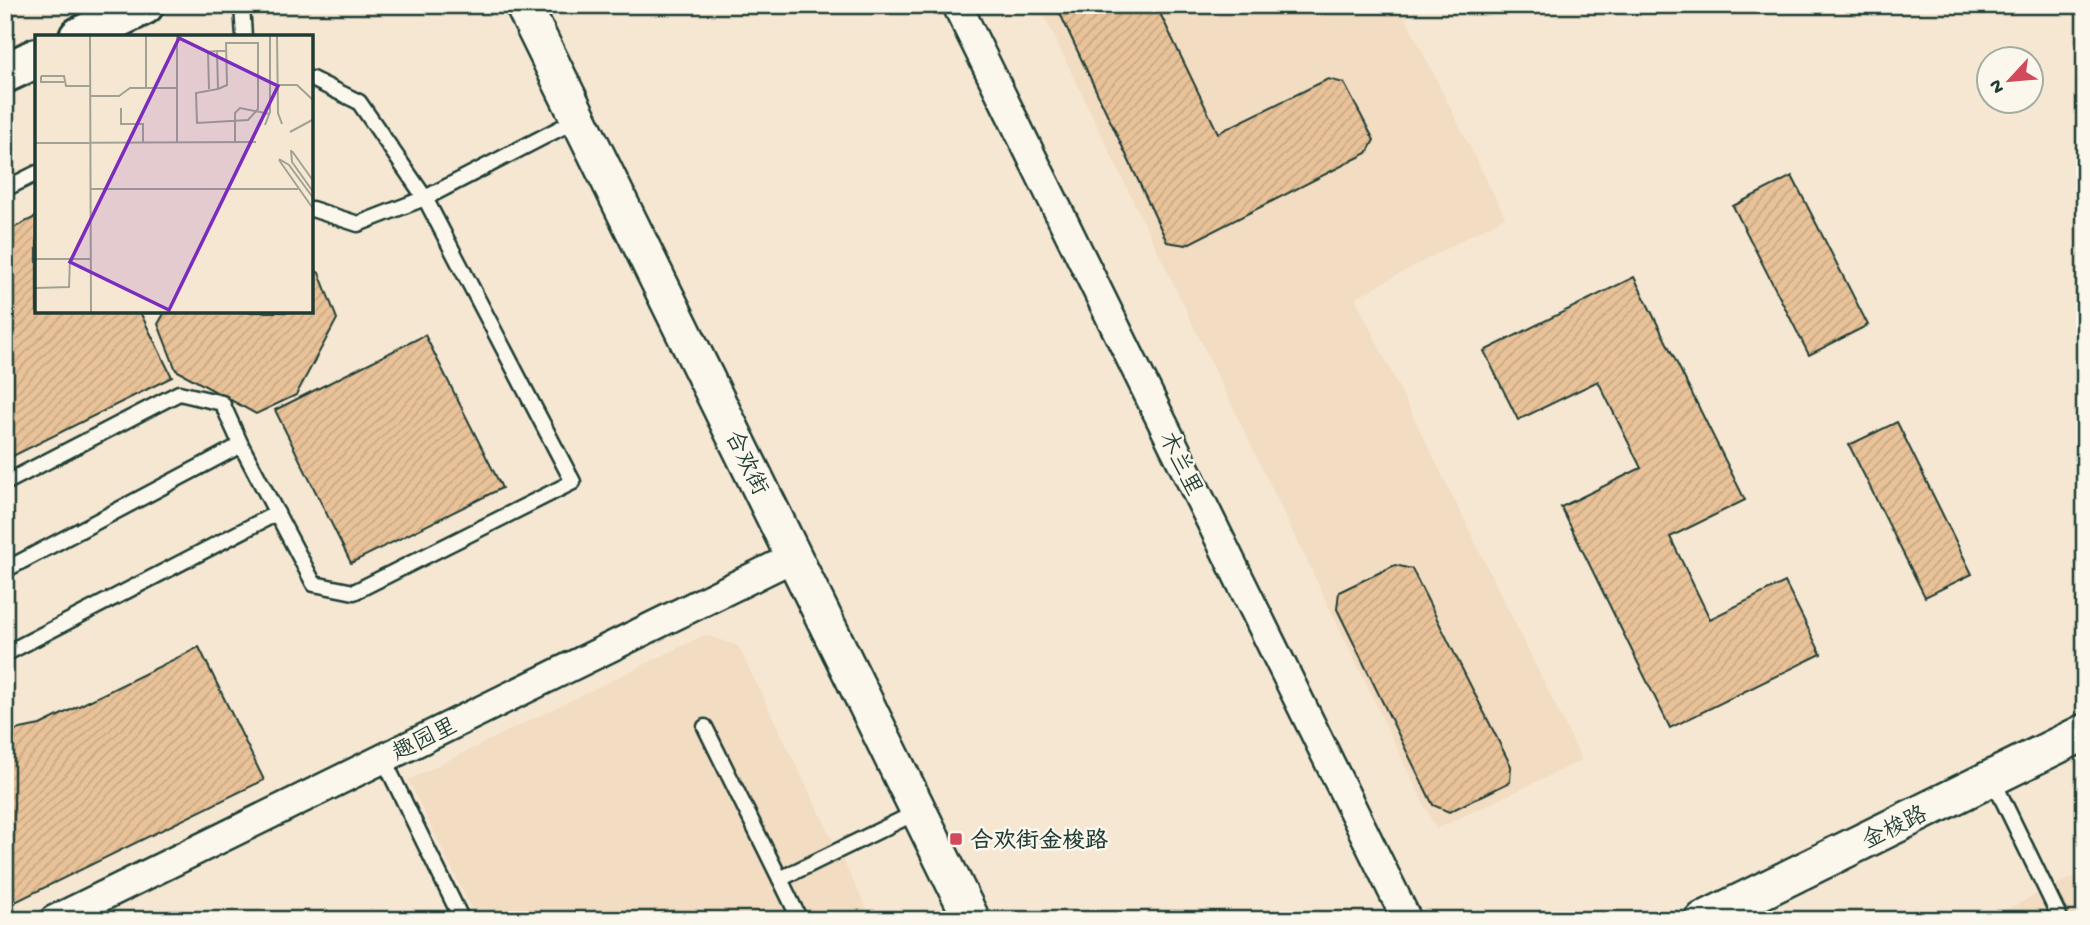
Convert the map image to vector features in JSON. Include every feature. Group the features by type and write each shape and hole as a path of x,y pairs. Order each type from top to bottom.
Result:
{"main road":[{"path":"83,35 144,5"},
{"path":"5,73 35,59"}],"street":[{"name":"合欢街","path":"523,5 972,920"},
{"name":"木兰里","path":"957,5 1407,920"},
{"name":"趣园里","path":"54,920 794,556"},
{"name":"金梭路","path":"1703,920 2085,732"}],"lane":[{"path":"242,5 244,35"},
{"path":"5,482 179,393 222,402 314,584 354,592 573,482 425,198 359,102 313,79"},
{"path":"313,209 358,224 425,198 579,119"},
{"path":"5,189 35,174"},
{"path":"5,570 242,445"},
{"path":"5,654 278,513"},
{"path":"705,727 800,920"},
{"path":"383,758 462,920"},
{"path":"1992,778 2061,920"},
{"path":"780,879 919,811"}],"shaded area":[{"path":"1039,5 1399,5 1505,217 1355,298 1582,760 1436,829"},
{"path":"705,635 738,646 872,920 477,920 408,780"},
{"path":"2085,872 2085,920 1985,920 2046,890"}],"building":[{"path":"1056,5 1156,5 1218,133 1328,79 1344,83 1374,140 1367,153 1186,245 1167,242"},
{"path":"1792,176 1868,325 1809,355 1733,206"},
{"path":"35,217 35,313 140,313 172,377 5,460 5,232"},
{"path":"313,269 319,273 337,319 296,395 256,414 176,370 158,324 164,313 313,313"},
{"path":"1634,277 1745,500 1670,537 1710,619 1785,582 1821,654 1670,728 1561,507 1641,468 1598,381 1518,420 1484,351"},
{"path":"425,335 502,488 351,563 275,410"},
{"path":"1897,422 1972,574 1925,597 1849,445"},
{"path":"1395,565 1412,569 1511,766 1510,782 1449,812 1433,805 1337,609 1339,592"},
{"path":"199,647 264,780 5,907 5,732 40,725"}],"place":[{"name":"合欢街金梭路","path":"956,839"}]}
